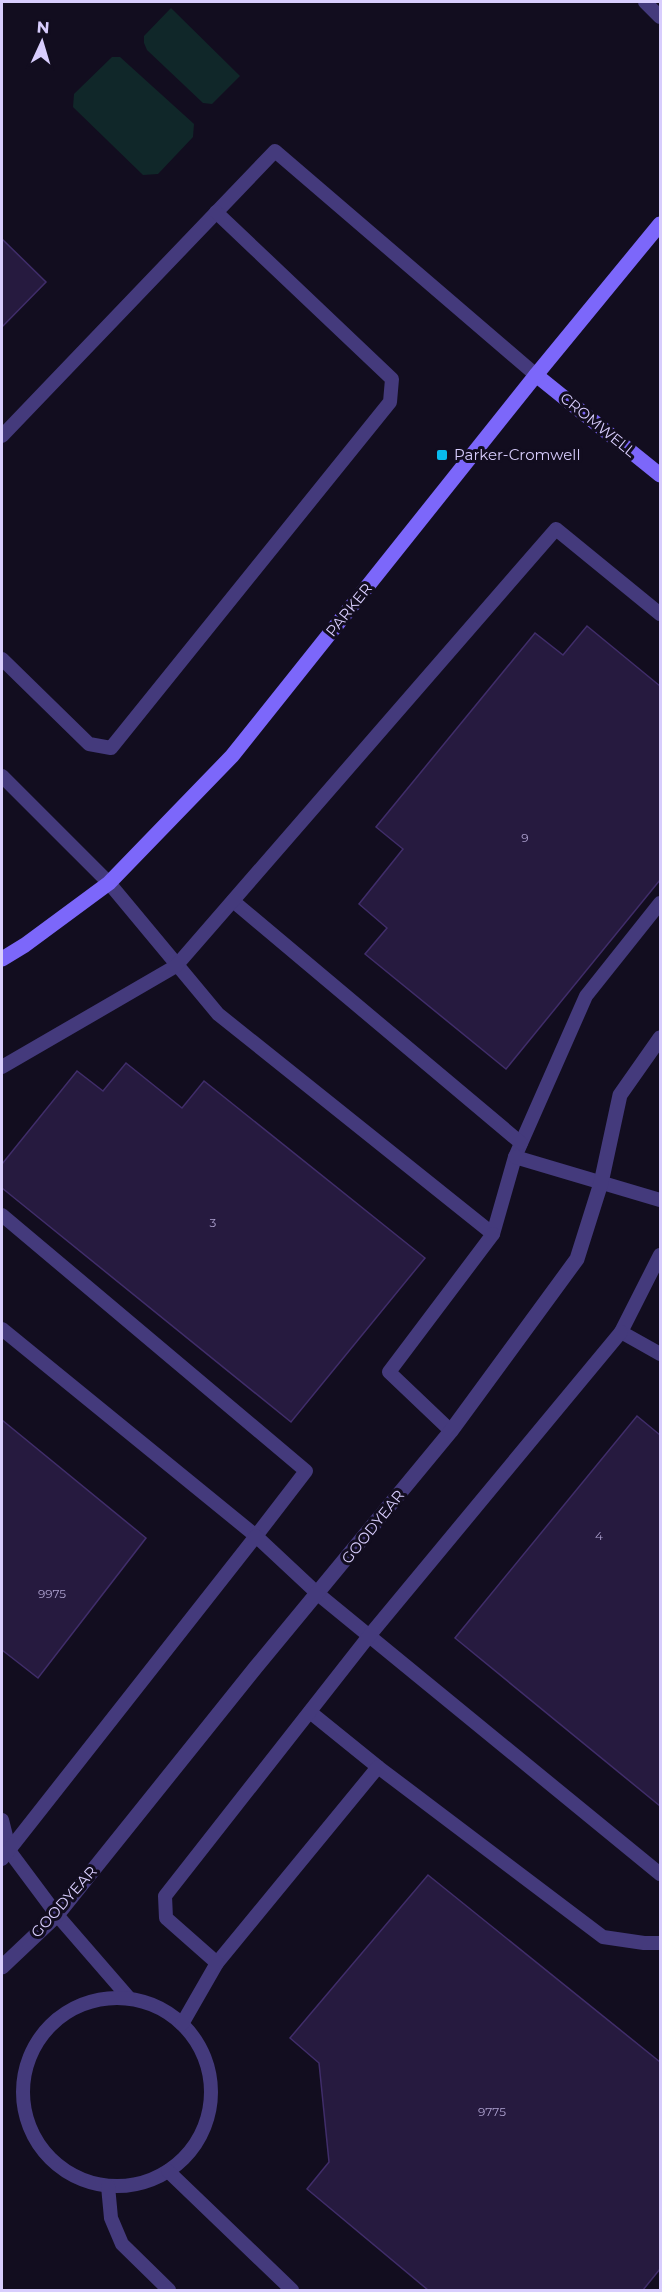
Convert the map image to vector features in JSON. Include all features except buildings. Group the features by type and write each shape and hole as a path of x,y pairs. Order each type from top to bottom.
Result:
{"street":[{"name":"PARKER","path":"2,958 26,945 109,883 232,756 536,375 660,224"},
{"name":"CROMWELL","path":"536,375 660,475"},
{"name":"GOODYEAR","path":"2,1967 57,1915 256,1667 451,1431 578,1259 601,1183 620,1095 660,1038"}],"lane":[{"path":"645,2 660,17"},
{"path":"2,436 275,151 536,375"},
{"path":"2,659 89,744 111,748 390,402 392,378 216,212"},
{"path":"2,1066 176,966 556,529 660,614"},
{"path":"2,776 109,883 218,1014 493,1234"},
{"path":"233,901 521,1143"},
{"path":"451,1431 389,1372 493,1234 515,1157 586,996 660,903"},
{"path":"515,1157 660,1200"},
{"path":"2,1215 306,1472 6,1856"},
{"path":"217,1963 166,1918 165,1896 369,1636 621,1332 660,1255"},
{"path":"2,1329 256,1536 318,1594 660,1874"},
{"path":"621,1332 660,1354"},
{"path":"310,1712 378,1767 603,1937 660,1944"},
{"path":"182,2024 217,1963 378,1767"},
{"path":"2,1820 6,1856 129,1998"},
{"path":"129,1998 158,2007 182,2024 201,2049 212,2078 211,2110 200,2139 180,2164 153,2180 122,2187 91,2184 62,2171 40,2148 26,2120 21,2089 28,2058 44,2031 68,2011 98,1999 129,1998"},
{"path":"168,2171 292,2290"},
{"path":"108,2186 111,2218 122,2244 170,2290"}],"green space":[{"path":"171,8 240,76 212,104 203,103 147,50 144,43 144,36"},
{"path":"112,57 120,57 194,124 193,137 158,174 143,175 73,107 74,94"}],"place":[{"name":"Parker-Cromwell","path":"442,455"}]}
